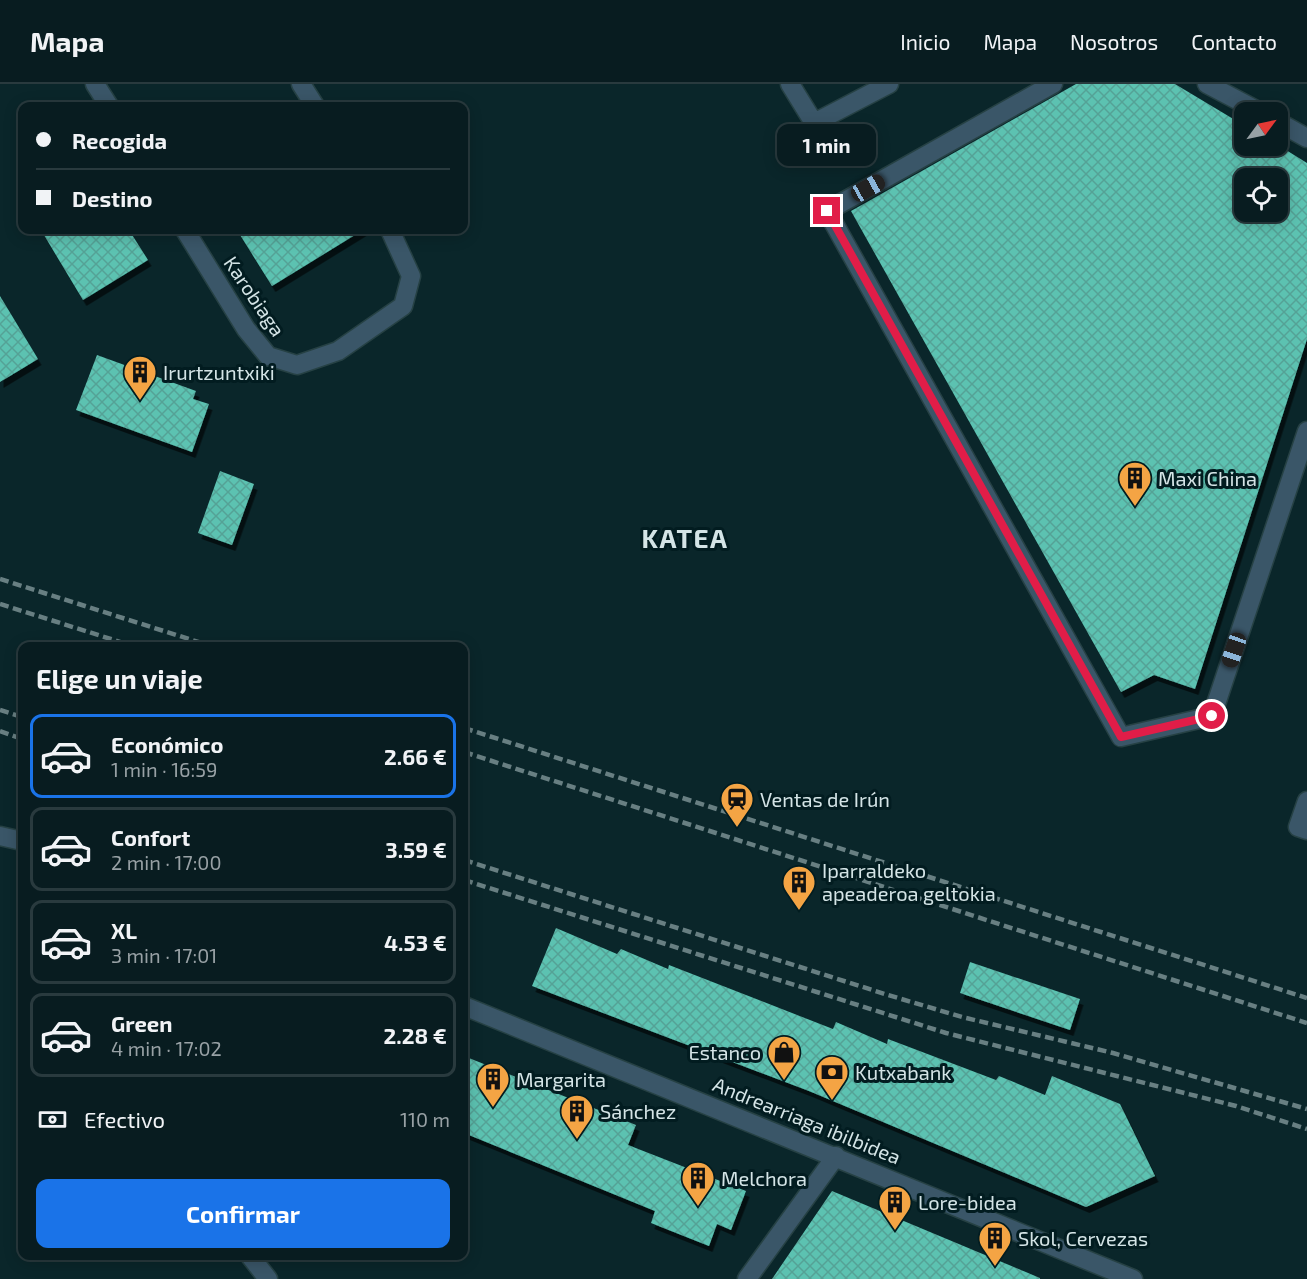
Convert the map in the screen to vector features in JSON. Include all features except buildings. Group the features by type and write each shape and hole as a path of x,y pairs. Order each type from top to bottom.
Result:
{"street":[{"path":"95,84 106,102"},
{"path":"301,84 312,102"},
{"path":"790,84 814,123 889,84"},
{"path":"1053,84 827,211 1121,737 1212,716 1307,430"},
{"path":"1207,84 1241,102"},
{"path":"1288,128 1307,138"},
{"name":"Karobiaga","path":"187,234 246,329 268,356 297,365 338,351 403,306 411,276 392,234"},
{"path":"1307,801 1298,827 1307,830"},
{"path":"0,836 18,840"},
{"name":"Andrearriaga ibilbidea","path":"468,1008 1133,1279"},
{"path":"747,1279 836,1156"},
{"path":"253,1260 268,1279"}],"railway":[{"path":"0,579 198,642"},
{"path":"0,604 120,642"},
{"path":"0,710 18,716"},
{"path":"468,729 1307,998"},
{"path":"0,731 18,738"},
{"path":"468,753 1307,1023"},
{"path":"468,861 962,1017 1113,1053 1307,1109"},
{"path":"468,881 946,1033 1236,1106 1307,1129"}],"place":[{"name":"Irurtzuntxiki","path":"140,401"},
{"name":"Maxi China","path":"1135,507"},
{"name":"Ventas de Irún","path":"737,828"},
{"name":"Iparraldeko apeaderoa geltokia","path":"799,911"},
{"name":"Estanco","path":"784,1081"},
{"name":"Kutxabank","path":"832,1101"},
{"name":"Margarita","path":"493,1108"},
{"name":"Sánchez","path":"577,1140"},
{"name":"Melchora","path":"698,1207"},
{"name":"Lore-bidea","path":"895,1231"},
{"name":"Skol, Cervezas","path":"995,1267"}],"district":[{"name":"KATEA","path":"685,537"}],"route":[{"path":"827,211 1121,737 1212,716"}]}
